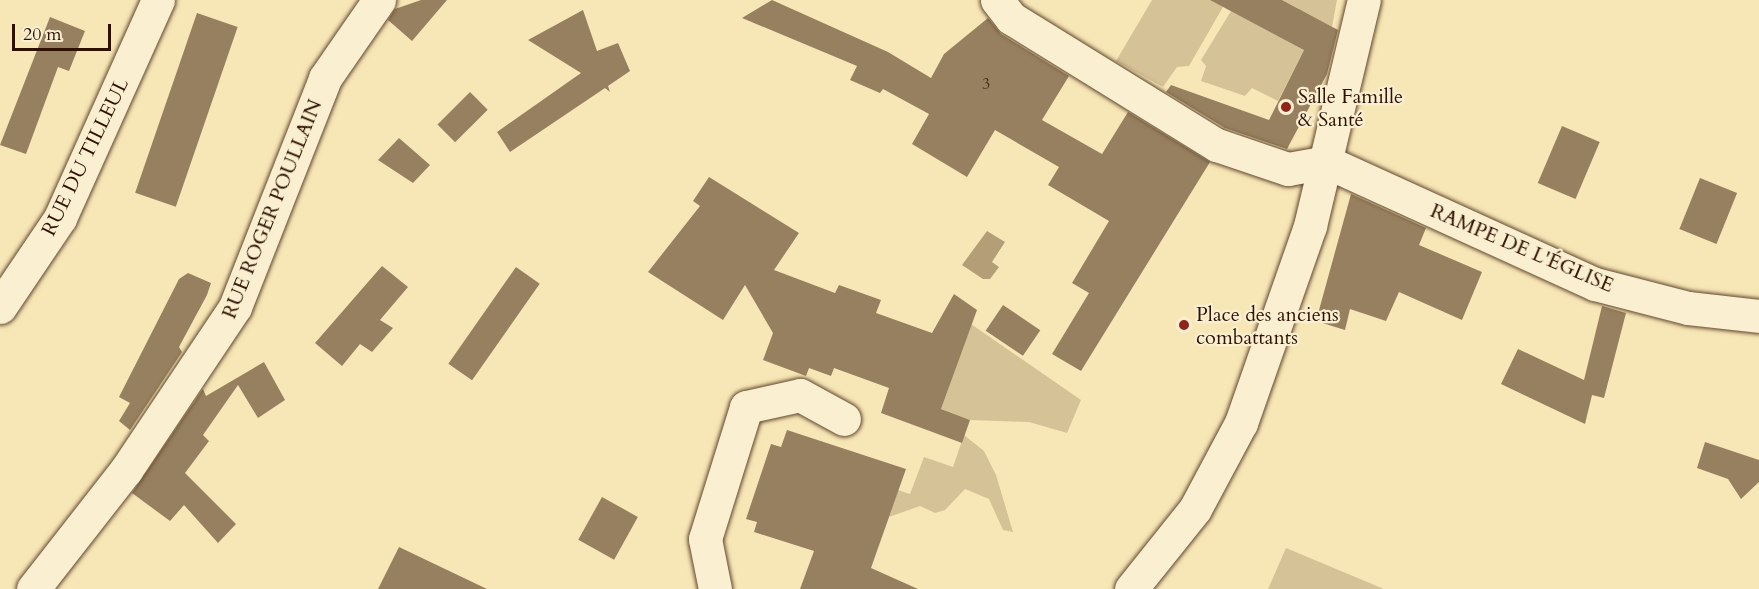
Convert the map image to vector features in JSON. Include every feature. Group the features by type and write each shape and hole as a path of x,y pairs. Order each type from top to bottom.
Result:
{"street":[{"name":"RUE DU TILLEUL","path":"0,306 60,218 158,0"},
{"name":"RUE ROGER POULLAIN","path":"33,589 133,461 235,307 325,78 379,0"},
{"path":"997,0 1011,18 1218,145 1288,169 1327,162"},
{"path":"1131,589 1195,509 1241,423 1327,162 1364,0"},
{"name":"RAMPE DE L'ÉGLISE","path":"1327,162 1595,284 1688,308 1759,316"},
{"path":"715,589 705,539 746,407 800,395 844,419"}],"shaded area":[{"path":"1152,0 1227,0 1189,66 1177,67 1163,87 1116,61"},
{"path":"1282,0 1337,0 1332,27 1319,20 1278,101 1252,88 1245,96 1201,81 1206,66 1201,60 1231,11 1299,9"},
{"path":"987,231 1005,242 992,262 999,267 990,279 983,279 962,265"},
{"path":"971,324 1081,400 1067,433 1029,422 970,420 941,409"},
{"path":"964,435 984,451 996,475 1013,532 1003,530 989,499 965,489 945,510 935,513 920,506 889,517 898,490 910,494 924,457 953,467"},
{"path":"1286,548 1384,589 1268,589"}],"building":[{"path":"421,0 447,0 412,41 388,20 395,9"},
{"path":"772,0 888,52 931,78 944,54 988,18 1001,34 1069,76 1042,120 1102,154 1128,112 1210,162 1081,371 1052,354 1089,293 1072,283 1109,221 1048,185 1059,167 995,130 967,177 912,144 929,114 883,89 880,93 850,80 857,66 742,18"},
{"path":"1210,0 1282,0 1338,30 1327,74 1287,149 1225,128 1166,92 1171,85 1269,120 1304,50"},
{"path":"583,10 597,51 618,43 630,71 608,86 610,92 605,88 510,152 497,132 581,73 528,40"},
{"path":"197,13 238,27 176,207 135,193"},
{"path":"50,17 85,31 69,71 58,67 26,154 0,145"},
{"path":"470,92 488,110 455,142 437,125"},
{"path":"1562,126 1600,142 1576,199 1538,183"},
{"path":"399,138 430,165 413,183 378,160"},
{"path":"709,177 799,233 774,270 835,293 839,285 881,300 876,313 932,333 954,294 977,310 941,409 970,420 962,443 881,413 889,388 834,368 831,376 809,368 806,376 763,360 773,333 745,285 723,320 648,272 700,206 693,201"},
{"path":"1700,178 1737,193 1716,244 1679,229"},
{"path":"1351,194 1426,228 1419,245 1482,272 1462,320 1399,292 1386,321 1350,309 1345,330 1316,321"},
{"path":"382,266 408,287 380,320 393,328 372,352 360,344 342,366 315,343"},
{"path":"516,267 540,284 472,380 448,364"},
{"path":"188,273 211,283 207,295 179,347 182,352 130,430 119,421 130,403 119,397 179,279"},
{"path":"1003,305 1040,330 1023,356 986,331"},
{"path":"1602,306 1626,313 1604,398 1592,395 1585,424 1501,384 1518,349 1584,380"},
{"path":"264,362 285,400 258,418 238,385 203,435 209,441 185,473 236,524 218,543 184,505 170,521 132,493 203,389 206,396"},
{"path":"787,430 906,469 871,568 918,589 800,589 814,551 754,532 757,522 746,519 771,444 781,447"},
{"path":"1705,442 1759,460 1759,482 1741,499 1728,479 1697,468"},
{"path":"602,497 638,517 614,560 578,540"},
{"path":"399,547 487,589 378,589"}],"place":[{"name":"Salle Famille & Santé","path":"1286,107"},
{"name":"Place des anciens combattants","path":"1184,325"}]}
